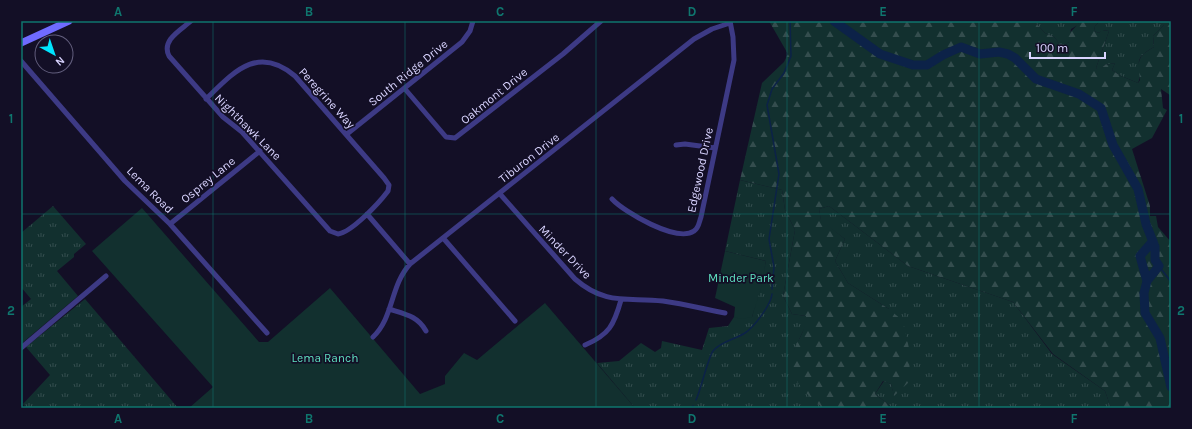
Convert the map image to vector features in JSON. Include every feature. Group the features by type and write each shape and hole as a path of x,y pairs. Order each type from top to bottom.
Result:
{"main road":[{"path":"21,43 69,21"}],"street":[{"name":"Nighthawk Lane","path":"191,21 170,39 166,50 169,56 206,99 223,117 242,132 332,232 342,233 367,214"},
{"name":"South Ridge Drive","path":"347,134 462,42 470,31 473,21"},
{"name":"Oakmont Drive","path":"405,89 446,137 455,138 463,134 563,54 601,21"},
{"name":"Edgewood Drive","path":"612,199 627,212 645,222 683,233 693,232 697,229 701,217 734,60 734,44 730,22"},
{"name":"Tiburon Drive","path":"373,337 385,323 398,281 410,264 444,239 694,39 705,32 730,22"},
{"name":"Lema Road","path":"21,61 125,181 170,224 267,334"},
{"name":"Peregrine Way","path":"206,99 241,67 263,63 277,65 294,76 347,134 389,186 387,193 367,214"},
{"path":"676,144 715,148"},
{"name":"Osprey Lane","path":"170,224 260,151"},
{"name":"Minder Drive","path":"500,194 575,279 597,294 621,300 665,302 725,313"},
{"path":"367,214 410,264"},
{"path":"444,239 515,322"},
{"path":"21,348 106,276"},
{"path":"585,346 608,332 621,300"},
{"path":"389,310 417,318 426,331"}],"green space":[{"path":"769,21 1034,21 1045,33 1054,37 1060,44 1064,45 1069,42 1067,37 1079,22 1100,21 1095,26 1094,31 1099,33 1102,30 1109,31 1096,68 1099,70 1105,65 1115,63 1112,70 1119,75 1138,83 1140,80 1139,64 1141,57 1154,47 1153,36 1164,25 1171,25 1170,95 1161,89 1163,108 1167,110 1152,138 1132,149 1150,206 1150,216 1156,216 1158,227 1171,242 1171,408 1111,408 1105,391 1053,354 1013,302 908,266 829,206 819,209 821,220 845,239 835,261 848,283 889,309 903,321 910,353 909,382 894,396 891,384 883,381 875,394 893,408 823,408 808,395 797,381 793,373 792,365 792,355 804,328 806,316 792,314 783,296 795,230 785,210 782,190 740,180 762,83 784,62 788,54"},
{"path":"1034,21 1087,21 1079,22 1078,25 1071,29 1069,42 1064,45 1060,44 1054,37 1045,33"},
{"path":"1100,21 1171,21 1171,25 1164,25 1153,36 1154,47 1141,56 1139,60 1140,77 1138,83 1119,75 1112,70 1115,63 1105,65 1099,71 1096,68 1109,31 1103,30 1099,33 1094,31 1095,26"},
{"path":"740,180 782,190 785,210 795,230 783,296 792,314 806,316 806,325 794,350 823,408 635,408 597,363 619,361 641,343 655,352 661,348 662,341 702,350 709,328 728,326 734,317 752,317 766,261 725,251"},
{"path":"53,206 86,244 74,254 74,257 57,271 78,296 21,344 21,307 31,299 21,287 21,233"},
{"path":"829,206 908,266 1013,302 1052,354 1105,391 1111,408 893,408 875,394 884,381 891,384 894,395 889,309 848,283 835,261 845,239 821,221 819,209"},
{"name":"Lema Ranch","path":"142,208 259,342 268,342 330,288 420,394 445,384 445,376 464,353 477,360 545,303 635,408 189,408 213,387 92,251"},
{"name":"Minder Park","path":"725,251 766,261 761,288 752,317 741,319 734,317 735,307 715,298"},
{"path":"85,299 178,408 26,408 23,404 50,375 26,347"}],"waterway":[{"path":"772,289 774,267 769,239 779,174 767,105 772,89 784,73 791,56 790,21"},
{"path":"834,21 880,54 913,65 927,65 943,55 961,47 980,54 999,52 1008,54 1015,58 1036,79 1079,94 1101,108 1113,145 1138,189 1146,224 1155,247 1155,260 1159,266 1147,281"},
{"path":"1153,241 1140,256 1147,281 1144,293 1145,313 1160,338 1171,387"},
{"path":"1159,266 1171,282"},
{"path":"696,400 713,351 720,345 749,330 769,304 772,294"}]}
